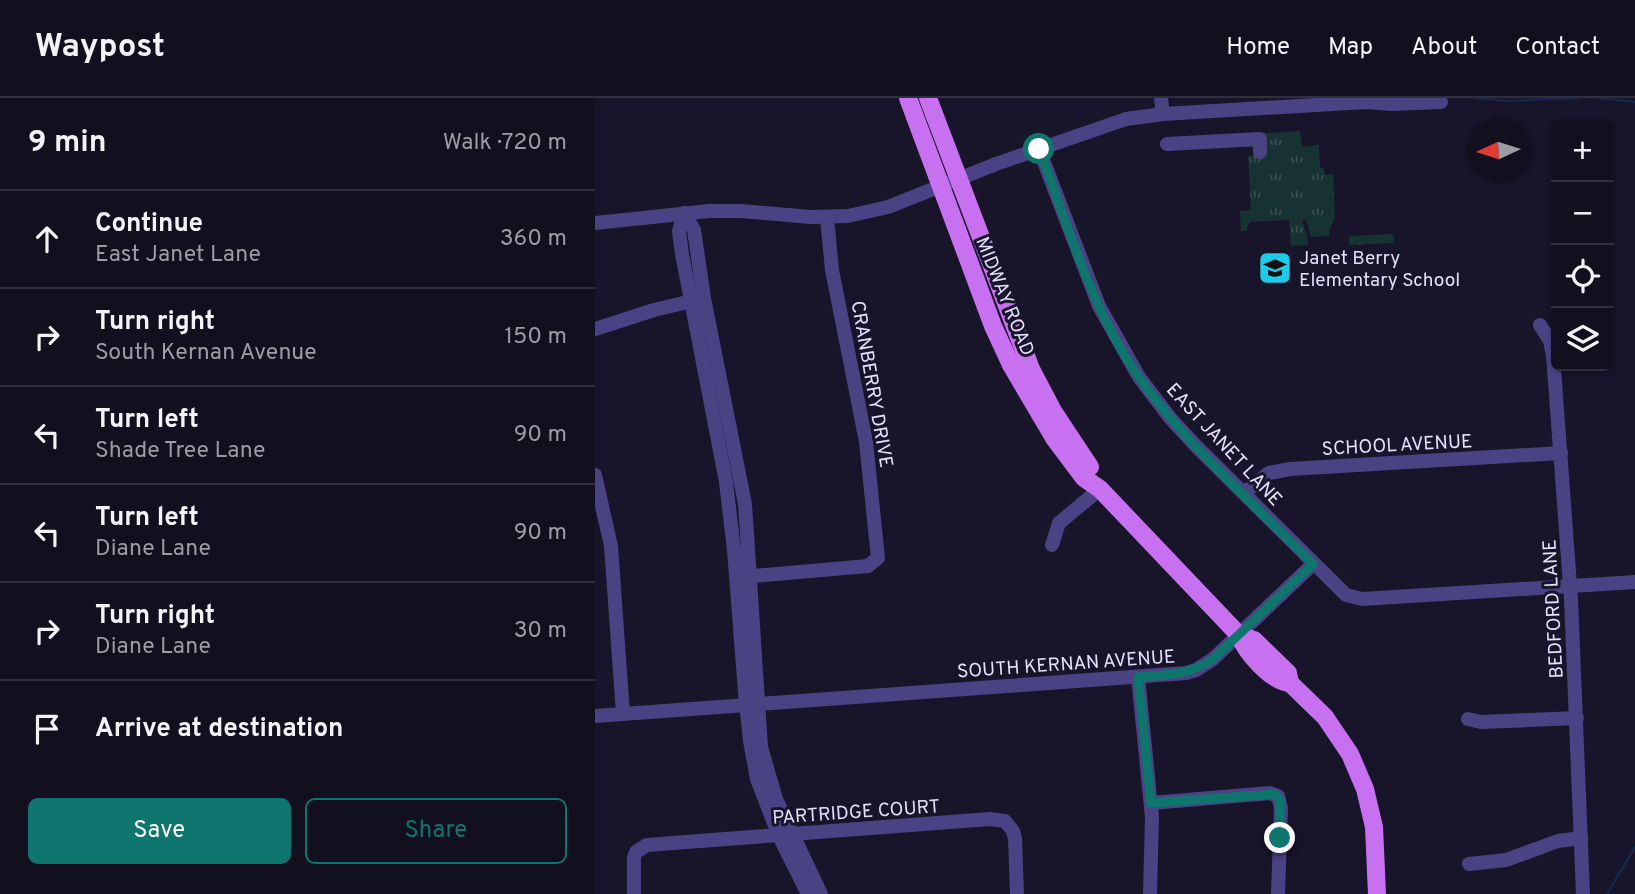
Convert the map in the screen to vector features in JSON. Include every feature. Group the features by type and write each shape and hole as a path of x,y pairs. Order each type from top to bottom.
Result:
{"main road":[{"name":"MIDWAY ROAD","path":"908,98 993,326 1094,472 1100,489 1239,635 1254,640 1288,673 1290,683 1332,726 1345,745 1361,777 1374,827 1377,894"},
{"path":"916,98 944,166 960,180"},
{"name":"MIDWAY ROAD","path":"928,98 1010,314 1027,377"},
{"path":"941,186 955,199 994,294 1010,314"}],"street":[{"path":"1161,98 1163,114"},
{"path":"595,223 684,213 741,211 827,218 875,210 1117,122 1163,114 1366,100 1392,104 1441,102"},
{"path":"1167,144 1260,139 1260,152"},
{"name":"EAST JANET LANE","path":"1039,149 1099,306 1123,351 1171,419 1313,564"},
{"path":"684,213 694,230 697,300 745,504 743,577 757,779 785,836 808,894"},
{"name":"CRANBERRY DRIVE","path":"743,577 868,566 878,558 866,442 832,270 827,218"},
{"path":"595,329 654,310 697,300"},
{"name":"BEDFORD LANE","path":"1540,325 1550,341 1553,355 1570,587 1583,894"},
{"name":"SCHOOL AVENUE","path":"1244,493 1269,473 1290,469 1560,453"},
{"path":"595,475 611,546 623,714"},
{"path":"1052,545 1059,523 1100,489"},
{"path":"1313,564 1346,595 1362,599 1635,582"},
{"name":"SOUTH KERNAN AVENUE","path":"595,716 1138,677 1196,670 1213,659 1313,564"},
{"path":"1138,677 1151,803 1150,894"},
{"path":"1468,719 1493,722 1577,718"},
{"path":"1151,803 1275,794 1280,800 1281,808 1278,894"},
{"name":"PARTRIDGE COURT","path":"634,894 633,863 636,852 647,845 991,819 1005,821 1013,831 1017,894"},
{"path":"785,836 821,894"},
{"path":"1469,864 1506,860 1558,841 1581,838"}],"green space":[{"path":"1300,131 1302,147 1319,145 1320,168 1324,168 1325,175 1333,174 1335,218 1329,231 1330,236 1311,237 1306,220 1302,220 1308,245 1291,246 1289,220 1250,222 1246,231 1241,231 1240,211 1251,210 1248,156 1255,155 1255,143 1247,134"},
{"path":"1393,234 1394,243 1349,245 1349,236"}],"waterway":[{"path":"1476,98 1508,101 1578,98"},
{"path":"1600,98 1635,102"},
{"path":"1607,894 1635,847"}],"place":[{"name":"Janet Berry Elementary School","path":"1275,268"}],"route":[{"path":"1039,149 1099,306 1139,377 1196,446 1313,564 1213,659 1196,670 1138,677 1151,803 1275,794 1280,800 1281,808 1280,838"}]}
